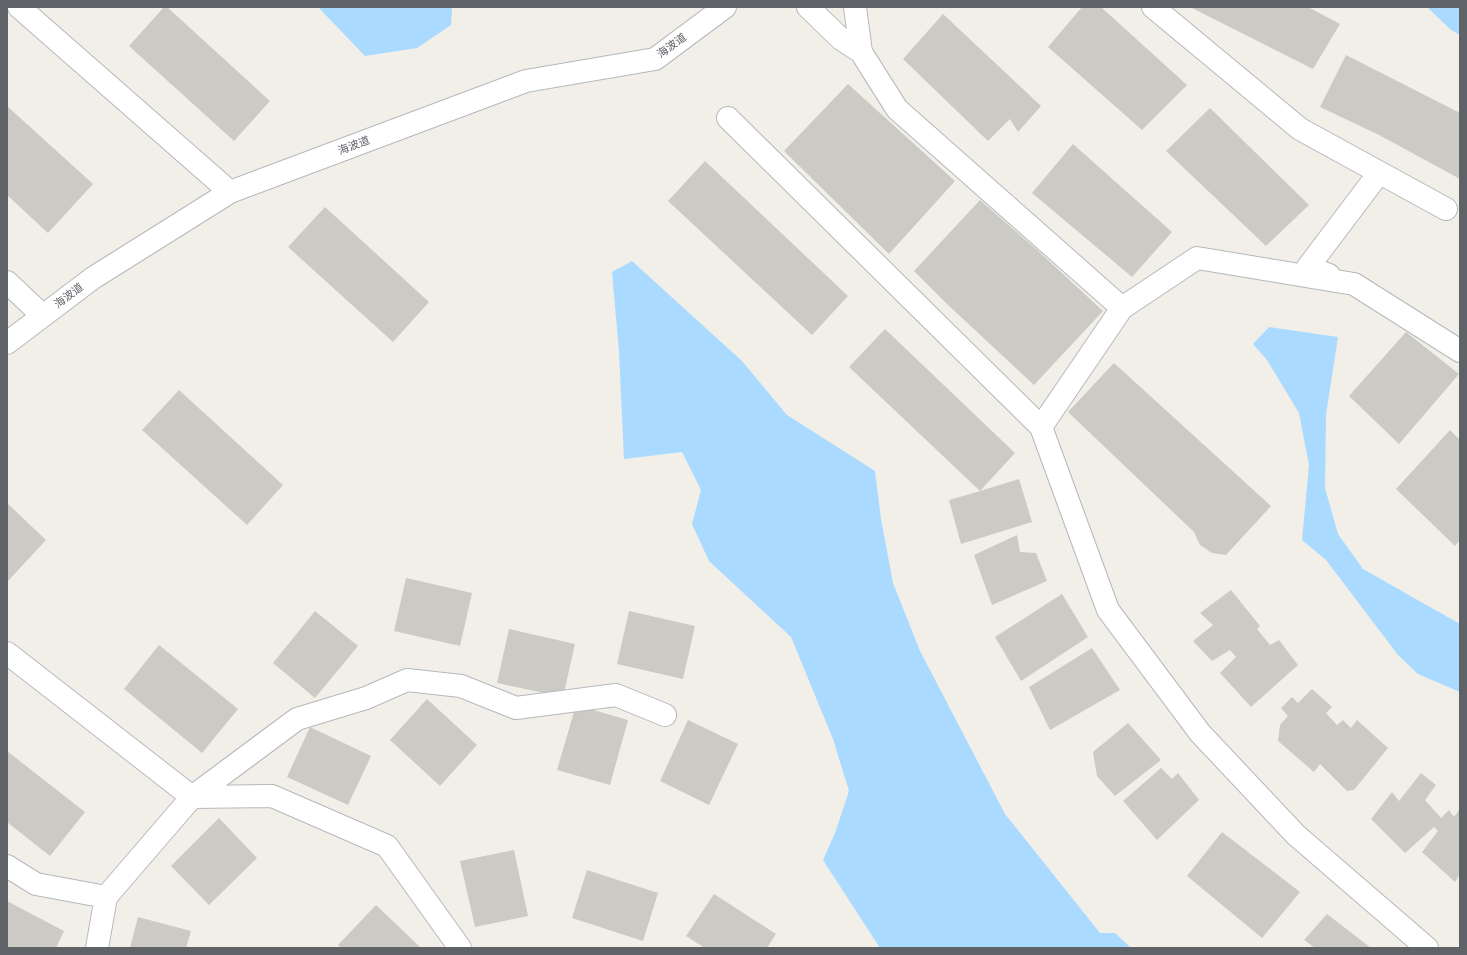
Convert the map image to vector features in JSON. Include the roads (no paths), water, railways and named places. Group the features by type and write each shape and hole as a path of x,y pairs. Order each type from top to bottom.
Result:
{"street":[{"path":"19,7 230,192"},
{"name":"海波道","path":"7,343 93,278 230,192 526,81 655,59 725,7"},
{"path":"808,7 841,39 861,52"},
{"path":"855,7 861,52 897,109 1122,308"},
{"path":"1153,7 1300,129 1446,209"},
{"path":"728,118 1041,427 1108,610 1200,733 1290,830 1427,948"},
{"path":"1379,172 1308,268 1354,284 1460,351"},
{"path":"1041,427 1122,308 1197,258 1354,284"},
{"path":"7,282 43,316"},
{"path":"7,653 192,797 272,796 387,846 460,948"},
{"path":"97,948 106,897 192,797 297,719 366,698 407,680 461,686 516,708 616,695 665,715"},
{"path":"7,866 36,884 106,897"}],"water":[{"path":"318,7 452,7 451,25 417,48 365,56"},
{"path":"1427,7 1460,7 1460,35 1451,30"},
{"path":"632,261 742,361 787,415 875,471 881,519 893,583 920,651 1005,814 1100,933 1115,933 1131,948 880,948 823,860 835,833 849,791 833,739 791,637 709,561 692,524 701,490 682,452 624,459 619,352 612,272"},
{"path":"1269,327 1338,337 1326,414 1325,488 1338,534 1363,569 1460,624 1460,692 1418,674 1398,655 1326,560 1302,540 1309,465 1299,413 1267,360 1253,344"}]}
